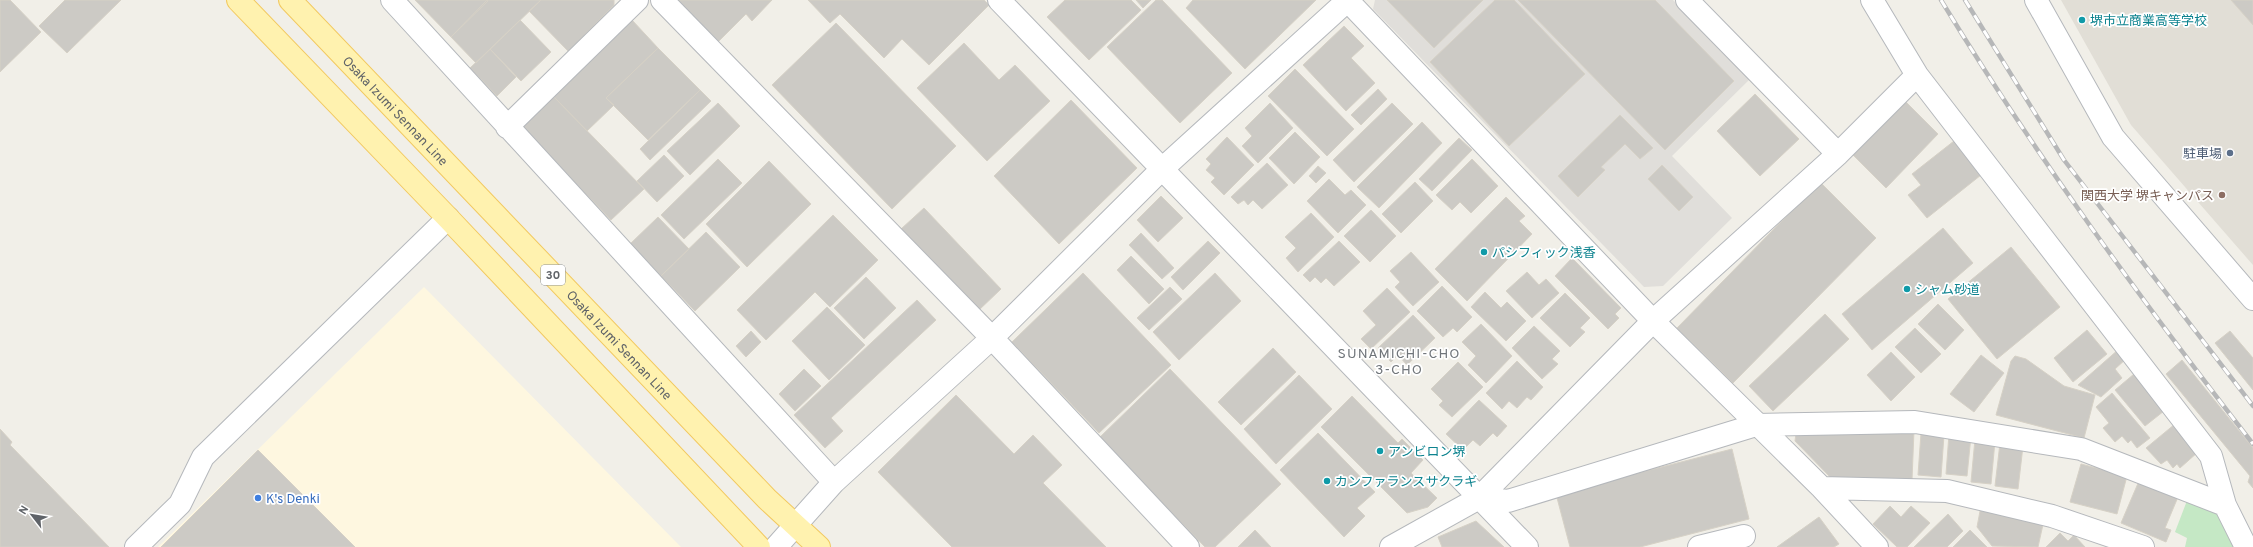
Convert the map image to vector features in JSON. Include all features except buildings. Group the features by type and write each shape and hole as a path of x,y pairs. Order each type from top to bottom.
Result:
{"main road":[{"path":"238,0 448,218 759,547"},
{"name":"Osaka Izumi Sennan Line","path":"290,0 762,493 820,547"}],"street":[{"path":"392,0 834,482"},
{"path":"507,127 637,0"},
{"path":"662,0 992,338 1188,547"},
{"path":"999,0 1161,170 1527,547"},
{"path":"776,547 834,482 992,338 1161,170 1347,0 1653,321 1756,425 1822,488 1877,547"},
{"path":"1687,0 1838,154"},
{"path":"1872,0 1917,75 2210,456 2225,505 2246,547"},
{"path":"2036,0 2113,137 2253,299"},
{"path":"1391,547 1479,498 1653,321 1838,154 1917,75"},
{"path":"136,547 180,504 203,457 448,218"},
{"path":"1479,498 1508,501 1756,425 1915,422 2081,450 2225,505"},
{"path":"1822,488 1946,490 2052,516 2143,547"},
{"path":"1699,547 1744,536"}],"shaded area":[{"path":"1375,0 1673,0 1750,79 1672,156 1732,218 1663,286 1644,287 1373,9"},
{"name":"関西大学 堺キャンパス","path":"2061,0 2253,0 2253,265 2131,125"},
{"path":"424,287 681,547 158,547"}],"green space":[{"path":"2188,498 2218,513 2236,547 2185,547 2187,538 2175,532"}],"railway":[{"path":"1941,0 1977,58 2052,171 2130,282 2253,444"},
{"path":"1965,0 2064,160 2253,406"}],"place":[{"name":"堺市立商業高等学校","path":"2082,20"},
{"name":"駐車場","path":"2230,153"},
{"name":"関西大学 堺キャンパス","path":"2222,195"},
{"name":"パシフィック浅香","path":"1484,252"},
{"name":"シャム砂道","path":"1907,289"},
{"name":"アンビロン堺","path":"1380,451"},
{"name":"カンファランスサクラギ","path":"1327,481"},
{"name":"K's Denki","path":"258,498"}],"district":[{"name":"SUNAMICHI-CHO 3-CHO","path":"1399,362"}]}
